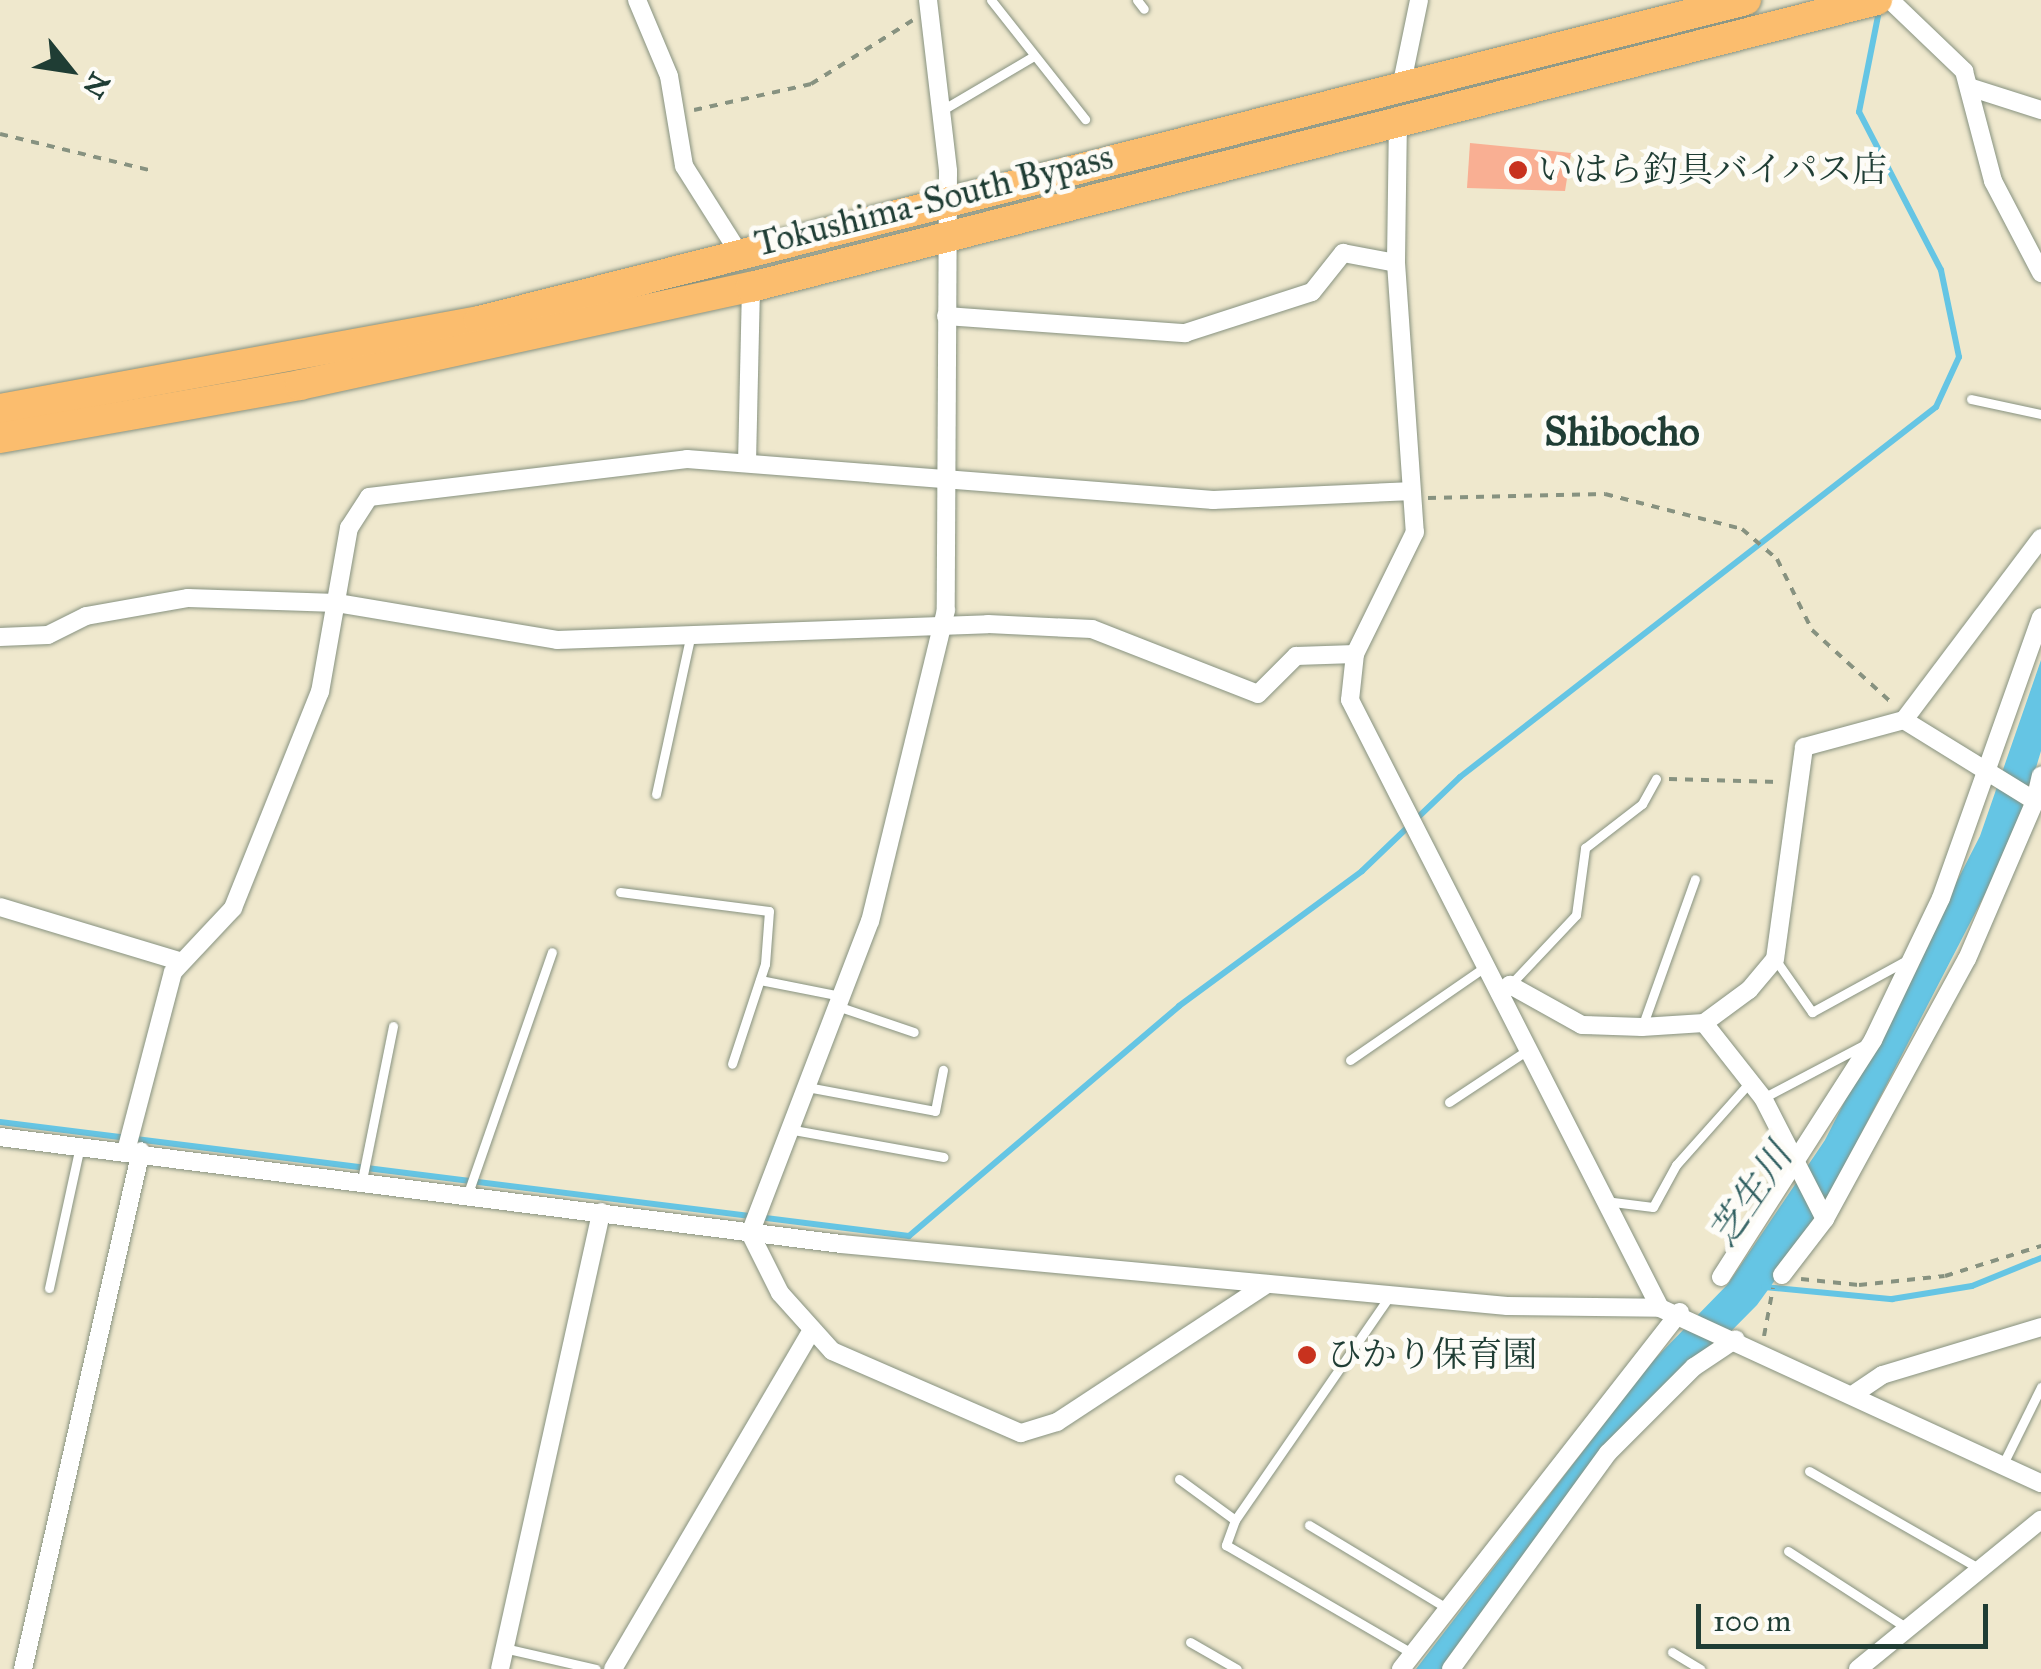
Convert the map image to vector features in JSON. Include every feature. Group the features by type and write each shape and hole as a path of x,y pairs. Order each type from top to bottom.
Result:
{"highway":[{"name":"Tokushima-South Bypass","path":"0,438 300,385 948,239 1746,0"},
{"name":"Tokushima-South Bypass","path":"0,409 479,320 948,204 1399,101 1878,0"}],"street":[{"path":"636,0 675,114 684,166 741,256"},
{"path":"1419,0 1399,101 1396,264 1409,496 1408,552 1354,654 1358,726 1485,967 1505,989 1529,1048 1658,1297"},
{"path":"1890,0 1964,70 1993,181 2041,273"},
{"path":"928,4 944,109 948,204 943,629 870,921 751,1223 766,1272 812,1330 864,1371 1021,1433 1057,1422 1266,1284"},
{"path":"1968,87 2041,110"},
{"path":"946,316 1185,334 1312,292 1342,253 1396,264"},
{"path":"746,464 751,286"},
{"path":"23,1669 131,1143 179,961 233,908 320,692 355,506 368,497 686,459 945,476 1213,500 1409,496"},
{"path":"1505,989 1582,1026 1704,1024 1775,959 1804,747 1904,720 2041,538"},
{"path":"0,637 48,636 86,616 188,598 337,603 498,636 690,638 943,629 1092,629 1258,694 1296,656 1354,654"},
{"path":"1721,1277 1798,1170 1874,1040 1990,773 2041,616"},
{"path":"1904,720 2031,799"},
{"path":"1782,1276 1823,1217 1966,959 2041,776"},
{"path":"0,907 179,961"},
{"path":"1704,1024 1763,1098 1823,1217"},
{"path":"0,1137 80,1146 131,1143 363,1169 601,1212 751,1223 1266,1284 1390,1295 1658,1297 1758,1350 2041,1483"},
{"path":"500,1669 601,1212"},
{"path":"1407,1661 1684,1313"},
{"path":"1854,1394 1882,1375 2041,1327"},
{"path":"613,1669 812,1330"},
{"path":"1450,1669 1608,1453 1694,1367 1732,1337"},
{"path":"1858,1669 2041,1520"}],"lane":[{"path":"990,0 1085,119"},
{"path":"944,109 1034,56"},
{"path":"1971,399 2041,414"},
{"path":"656,794 690,638"},
{"path":"1505,989 1576,915 1585,848 1642,804 1656,779"},
{"path":"1642,1027 1696,879"},
{"path":"620,892 770,911 760,980 732,1064"},
{"path":"470,1188 552,952"},
{"path":"1775,959 1812,1012 1912,960"},
{"path":"1350,1060 1485,967"},
{"path":"760,980 838,1001 914,1032"},
{"path":"363,1169 393,1026"},
{"path":"1763,1098 1874,1040"},
{"path":"1449,1102 1529,1048"},
{"path":"804,1086 936,1111 943,1070"},
{"path":"1612,1202 1654,1206 1676,1166 1750,1082"},
{"path":"786,1129 942,1157"},
{"path":"49,1288 80,1146"},
{"path":"1390,1295 1235,1520 1226,1545 1407,1661"},
{"path":"2004,1464 2041,1386"},
{"path":"1808,1472 1982,1570"},
{"path":"1179,1480 1235,1520"},
{"path":"1309,1525 1448,1609"},
{"path":"1788,1551 1908,1630"},
{"path":"1190,1642 1237,1669"},
{"path":"504,1648 596,1669"},
{"path":"1672,1652 1700,1669"}],"path":[{"path":"675,114 810,84 928,4"},
{"path":"0,134 153,171"},
{"path":"1409,496 1604,494 1710,516 1760,540 1768,548 1812,630 1904,720"},
{"path":"1656,779 1758,778 1797,790"},
{"path":"1782,1276 1859,1285 1945,1276 2041,1246"},
{"path":"1758,1350 1769,1295"}],"water":[{"path":"2041,660 2041,751 2016,834 1812,1229 1757,1305 1575,1489 1442,1669 1416,1669 1649,1365 1728,1284 1825,1140 1980,836"}],"building":[{"name":"いはら釣具バイパス店","path":"1470,143 1571,153 1565,191 1467,188"}],"waterway":[{"path":"0,1122 909,1236 1179,1006 1362,871 1460,777 1936,407 1959,357 1941,270 1859,112 1878,16"},
{"path":"1764,1287 1892,1299 1972,1286 2041,1258"}],"place":[{"name":"いはら釣具バイパス店","path":"1518,170"},
{"name":"ひかり保育園","path":"1307,1355"}],"district":[{"name":"Shibocho","path":"1622,432"}],"water label":[{"name":"芝生川","path":"1751,1195"}]}
